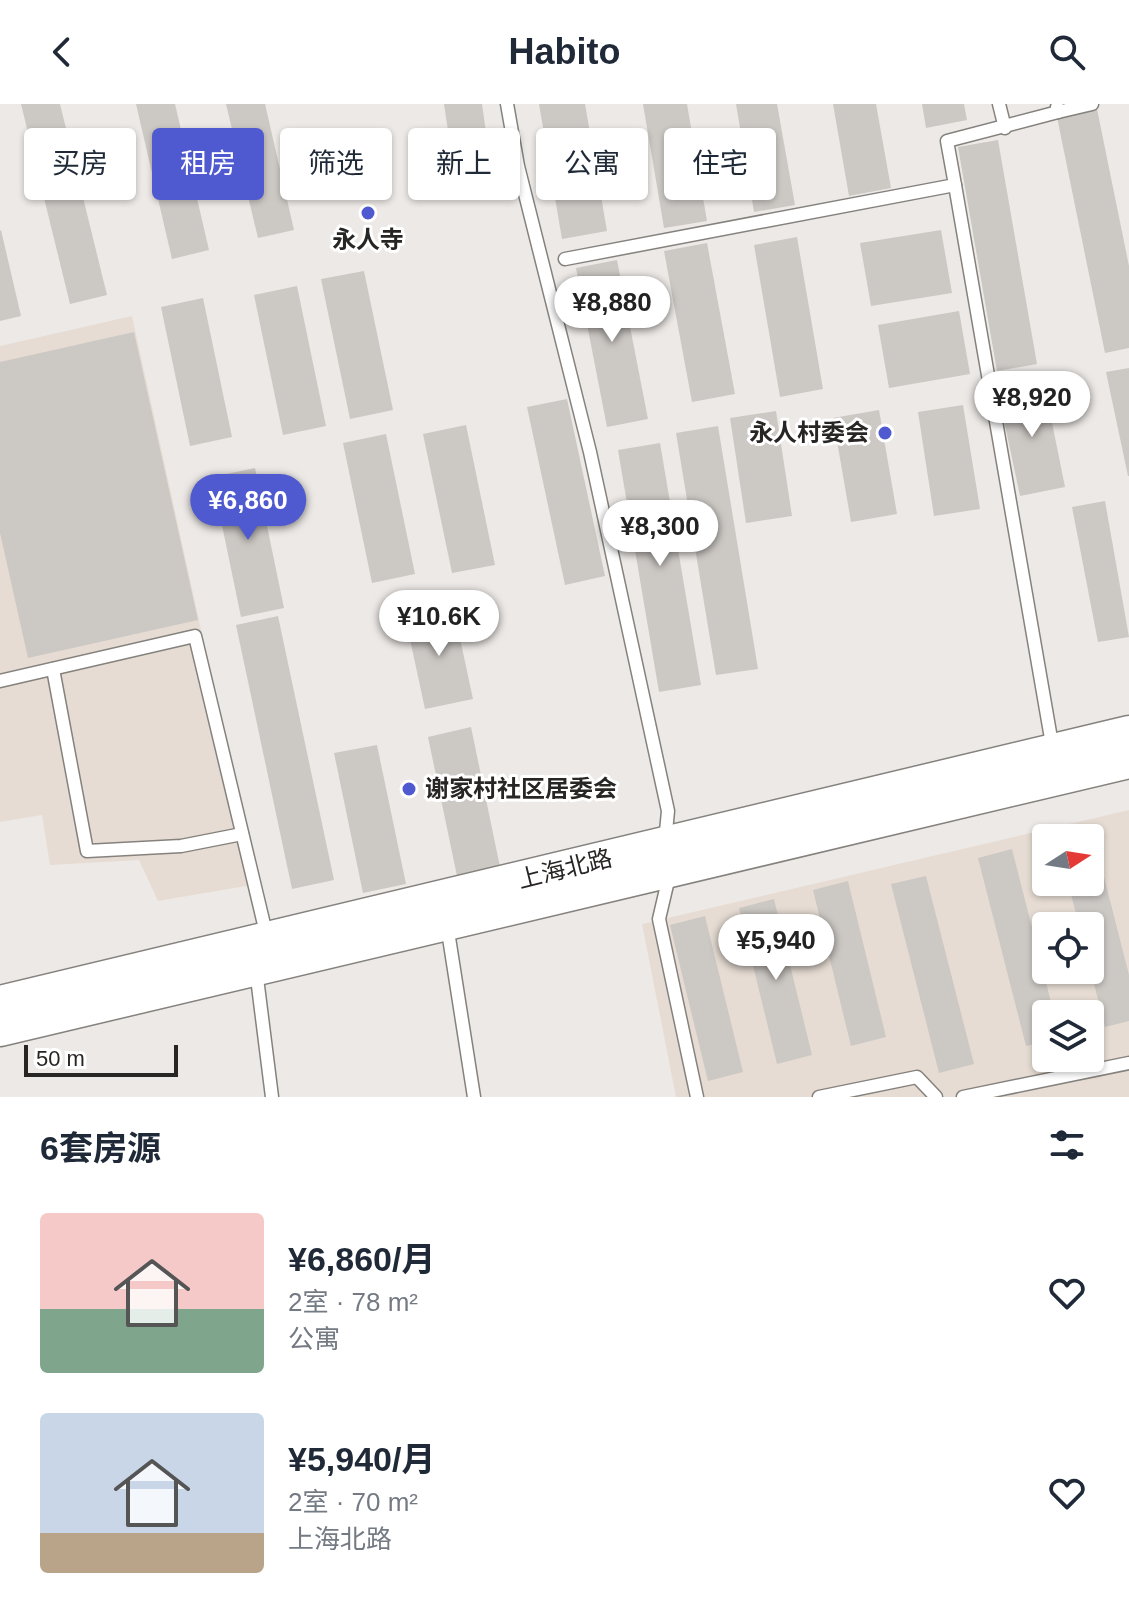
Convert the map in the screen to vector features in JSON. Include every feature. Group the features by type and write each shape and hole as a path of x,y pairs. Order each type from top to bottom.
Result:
{"main road":[{"name":"上海北路","path":"0,1003 447,925 668,857 1053,750 1129,733"},
{"name":"上海北路","path":"0,1029 262,955 668,857 1129,761"}],"lane":[{"path":"507,104 518,166 590,452 668,811 668,857 659,919 697,1097"},
{"path":"999,104 1005,128"},
{"path":"1053,750 947,141 1005,128 1057,108 1092,104"},
{"path":"565,259 955,185"},
{"path":"0,681 195,636 242,834 262,955 272,1097"},
{"path":"53,669 87,851 181,846 242,834"},
{"path":"447,925 474,1097"},
{"path":"963,1097 1129,1063"},
{"path":"819,1097 917,1077 936,1097"}],"shaded area":[{"path":"132,316 257,884 158,901 139,860 50,865 42,815 0,822 0,346"},
{"path":"1129,810 1129,1097 676,1097 642,924 1032,833 1032,896 1104,896 1104,824 1069,824"}],"building":[{"path":"21,104 60,104 66,128 27,128"},
{"path":"136,104 175,104 181,128 152,128 152,173"},
{"path":"226,104 265,104 280,169 280,200 287,200 294,230 258,238 249,200 264,200 264,128 232,128"},
{"path":"444,104 482,104 485,128 448,128"},
{"path":"539,104 585,104 589,128 543,128"},
{"path":"643,104 687,104 691,128 664,128 664,200 703,200 707,221 664,228"},
{"path":"736,104 777,104 795,205 754,212 752,200 776,200 776,128 740,128"},
{"path":"833,104 876,104 891,188 849,196"},
{"path":"922,104 964,104 967,120 926,128"},
{"path":"1097,109 1129,266 1129,348 1105,353 1057,117"},
{"path":"998,140 1037,364 997,371 958,147"},
{"path":"45,200 84,200 107,295 70,304"},
{"path":"158,200 197,200 209,250 172,259"},
{"path":"555,200 602,200 607,231 562,239"},
{"path":"941,230 952,293 871,306 860,243"},
{"path":"0,231 21,316 0,321"},
{"path":"797,237 823,389 780,397 754,245"},
{"path":"707,243 735,394 692,402 664,251"},
{"path":"617,260 648,419 607,427 576,268"},
{"path":"364,271 393,410 350,419 321,279"},
{"path":"297,286 326,426 283,435 254,295"},
{"path":"203,298 232,437 190,446 161,307"},
{"path":"959,311 970,374 889,388 878,325"},
{"path":"134,332 198,620 28,658 0,533 0,362"},
{"path":"1129,368 1129,476 1128,476 1106,372"},
{"path":"1044,383 1065,487 1020,496 998,392"},
{"path":"567,399 605,576 565,585 527,407"},
{"path":"963,405 980,509 934,516 918,412"},
{"path":"879,410 897,514 851,522 833,418"},
{"path":"776,411 792,516 746,523 730,418"},
{"path":"466,425 495,565 452,573 423,434"},
{"path":"718,426 758,669 716,675 676,433"},
{"path":"386,434 415,574 372,583 343,443"},
{"path":"660,443 701,685 659,692 618,450"},
{"path":"255,468 284,608 241,617 212,477"},
{"path":"1105,501 1129,637 1098,642 1072,507"},
{"path":"453,606 473,699 425,709 405,616"},
{"path":"278,616 334,880 292,889 236,625"},
{"path":"471,727 500,867 457,876 428,737"},
{"path":"377,745 406,884 363,893 334,753"},
{"path":"1012,849 1032,928 1032,984 1046,984 1050,1000 1032,1000 1032,1044 1026,1046 978,858"},
{"path":"926,876 974,1064 939,1073 891,884"},
{"path":"1104,877 1129,975 1129,1021 1105,1027 1104,1000 1098,1000 1094,984 1104,984 1104,912 1076,912 1072,896 1104,896"},
{"path":"848,881 886,1037 851,1046 813,890"},
{"path":"774,899 812,1055 777,1064 739,908"},
{"path":"705,916 743,1072 708,1081 670,925"}],"place":[{"name":"永人寺","path":"368,213"},
{"name":"永人村委会","path":"885,433"},
{"name":"谢家村社区居委会","path":"409,789"}]}
